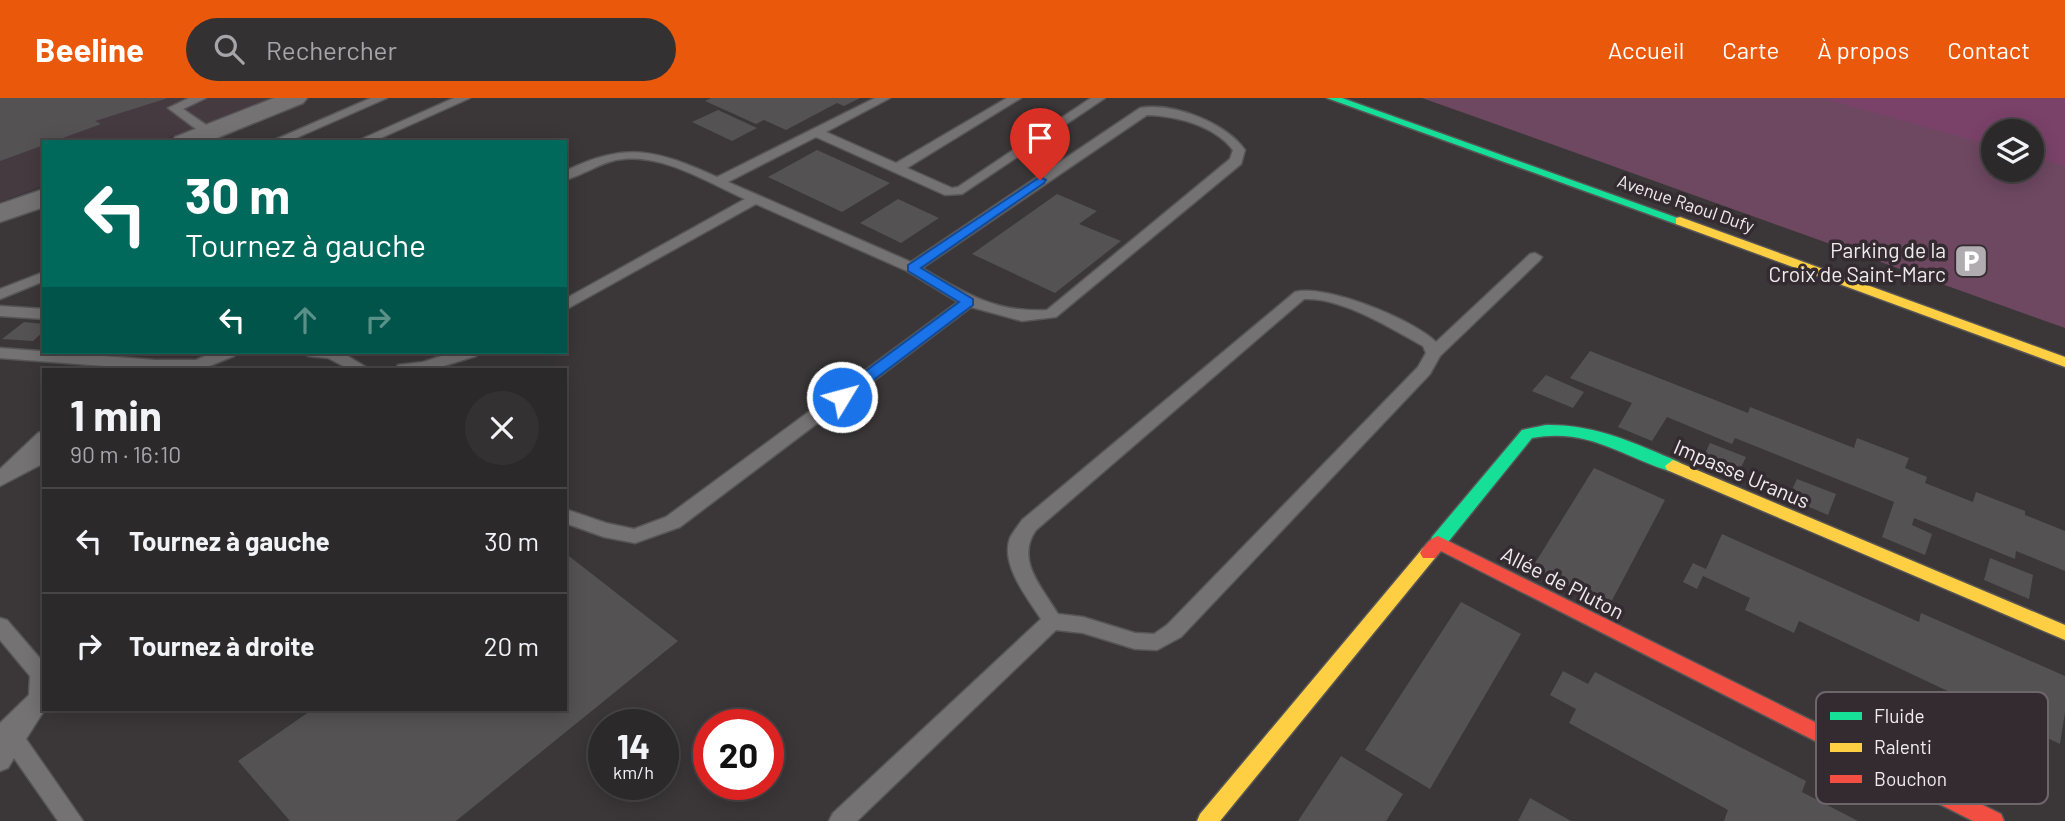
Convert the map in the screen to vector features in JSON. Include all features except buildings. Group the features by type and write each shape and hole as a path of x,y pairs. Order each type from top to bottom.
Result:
{"street":[{"path":"189,140 295,98"},
{"name":"Avenue Raoul Dufy","path":"1332,98 1775,254 2065,362"},
{"path":"1363,109 1378,98"},
{"path":"0,214 42,198"},
{"name":"Impasse Uranus","path":"1438,542 1527,434 1541,429 1563,429 1605,437 2065,633"},
{"path":"1207,821 1438,542"},
{"name":"Allée de Pluton","path":"1438,542 1816,732"},
{"name":"Allée de Pluton","path":"1960,804 1994,821"}],"lane":[{"path":"200,98 174,108 208,132"},
{"path":"281,140 381,98"},
{"path":"366,140 464,98"},
{"path":"717,182 884,98"},
{"path":"897,168 1015,98"},
{"path":"816,132 950,192 962,190 1100,98"},
{"path":"567,175 595,161 619,154 652,156 912,268 968,302 1022,316 1051,314 1236,161 1239,150 1234,141 1222,131 1162,111 1144,111 912,268"},
{"path":"567,303 754,200"},
{"path":"1052,621 1083,625 1135,641 1157,642 1174,631 1424,370 1434,353 1535,257"},
{"path":"0,294 42,277"},
{"path":"1052,621 1023,573 1018,555 1018,541 1029,525 1300,295 1315,294 1336,298 1429,343 1434,353"},
{"path":"567,517 604,530 635,536 673,522 968,302"},
{"path":"0,311 42,314"},
{"path":"0,352 195,367 224,354"},
{"path":"333,354 359,368"},
{"path":"414,368 464,354"},
{"path":"24,355 51,368"},
{"path":"0,481 42,439"},
{"path":"0,481 42,456"},
{"path":"841,821 1052,621"},
{"path":"0,626 40,673 40,698 7,738 0,761"},
{"path":"7,738 71,821"}],"shaded area":[{"path":"0,98 271,98 162,140 42,140 42,186 0,202"},
{"name":"Parking de la Croix de Saint-Marc","path":"1422,98 2065,98 2065,328"},
{"path":"1822,98 2065,98 2065,166 2044,160 2044,119 1981,119 1981,143"}],"traffic: fast":[{"path":"1332,98 1680,221"},
{"path":"1438,542 1527,434 1546,430 1583,432 1620,443 1673,466"}],"traffic: slow":[{"path":"1680,221 2065,362"},
{"path":"1673,466 2065,633"},
{"path":"1207,821 1429,553"}],"traffic: jam":[{"path":"1429,553 1438,542 1816,732"},
{"path":"1960,804 1994,821"}],"place":[{"name":"Parking de la Croix de Saint-Marc","path":"1971,261"}],"route":[{"path":"842,397 968,302 912,268 1040,180"}]}
